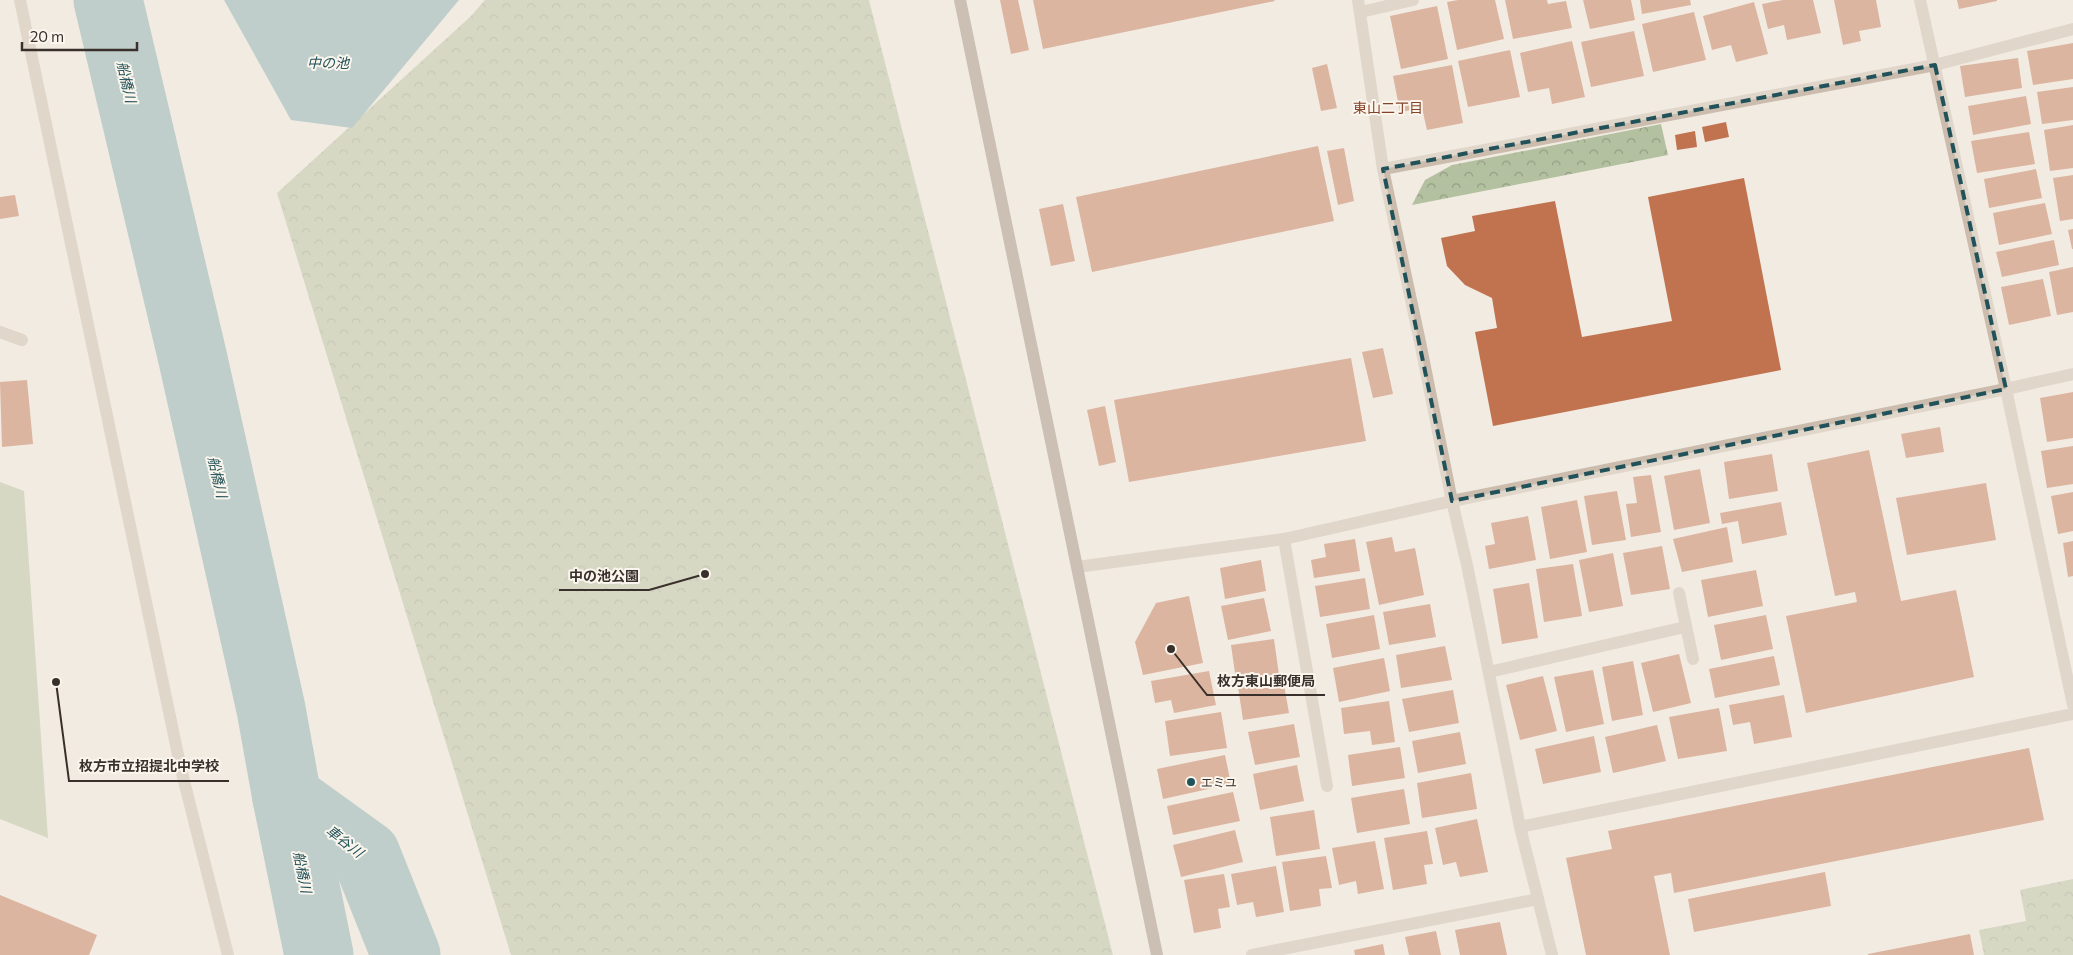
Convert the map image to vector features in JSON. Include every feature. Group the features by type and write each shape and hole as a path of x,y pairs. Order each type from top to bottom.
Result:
{"street":[{"path":"20,0 180,768 228,955"},
{"path":"960,0 1157,955"},
{"path":"1413,0 1359,6 1383,169 1520,827 1552,955"},
{"path":"1920,0 2006,389 2073,705"},
{"path":"1383,169 1935,65 2073,29"},
{"path":"0,332 22,340"},
{"path":"1077,567 1284,539 1452,502 2073,374"},
{"path":"1284,539 1327,786"},
{"path":"1679,593 1693,660"},
{"path":"1489,672 1685,626"},
{"path":"1520,827 2073,714"},
{"path":"1252,955 1538,899"}],"highlighted area":[{"path":"1935,65 2006,389 1452,501 1383,169"}],"green space":[{"path":"485,0 869,0 1113,955 511,955 277,193 470,17"},
{"path":"1661,124 1668,155 1412,205 1425,180 1452,165"},
{"path":"0,482 24,491 48,838 0,819"},
{"path":"2073,879 2073,955 1984,955 1979,930 2026,921 2020,890"}],"water":[{"name":"中の池","path":"224,0 459,0 352,128 291,120"}],"building":[{"path":"1000,0 1018,0 1029,50 1011,54"},
{"path":"1033,0 1274,0 1275,1 1043,49"},
{"path":"1458,0 1495,0 1504,39 1457,50 1447,2"},
{"path":"1505,0 1547,0 1548,4 1566,1 1572,28 1513,39"},
{"path":"1583,0 1631,0 1635,20 1590,29"},
{"path":"1640,0 1690,0 1691,5 1642,14"},
{"path":"1783,0 1813,0 1821,33 1787,40 1784,25 1768,29 1762,4"},
{"path":"1834,0 1876,0 1881,27 1859,31 1861,41 1843,45"},
{"path":"1957,0 1997,0 1997,1 1959,9"},
{"path":"1754,2 1768,54 1736,62 1731,45 1712,50 1703,16"},
{"path":"1437,6 1448,59 1401,69 1390,16"},
{"path":"1694,12 1706,60 1653,72 1642,24"},
{"path":"1634,31 1644,76 1591,87 1581,42"},
{"path":"1572,41 1585,97 1552,104 1549,88 1528,92 1520,53"},
{"path":"2073,43 2073,79 2033,85 2027,51"},
{"path":"1510,50 1520,97 1468,107 1458,61"},
{"path":"2018,58 2022,88 1965,97 1960,66"},
{"path":"1327,64 1337,108 1321,111 1312,68"},
{"path":"1452,65 1463,123 1427,130 1422,108 1400,112 1393,76"},
{"path":"2073,87 2073,120 2042,124 2037,92"},
{"path":"2026,96 2031,124 1973,135 1968,106"},
{"path":"1726,122 1729,137 1705,142 1702,127"},
{"path":"2073,125 2073,168 2050,171 2044,130"},
{"path":"1695,131 1697,147 1677,150 1675,135"},
{"path":"2029,132 2035,164 1977,173 1971,141"},
{"path":"1318,146 1334,221 1092,272 1076,197"},
{"path":"1344,148 1354,201 1338,205 1327,151"},
{"path":"2036,169 2042,198 1989,208 1984,179"},
{"path":"2073,175 2073,219 2060,221 2053,178"},
{"path":"1744,178 1781,370 1493,426 1475,332 1497,328 1492,298 1465,285 1447,266 1441,238 1475,231 1472,216 1555,201 1582,337 1672,321 1648,197"},
{"path":"15,195 19,216 0,219 0,197"},
{"path":"2045,203 2052,234 1999,245 1993,213"},
{"path":"1063,204 1075,261 1051,266 1039,209"},
{"path":"2073,229 2073,249 2072,249 2068,230"},
{"path":"2054,240 2059,265 2002,277 1996,252"},
{"path":"2073,267 2073,312 2057,315 2049,272"},
{"path":"2043,279 2051,316 2009,325 2001,287"},
{"path":"1383,348 1393,394 1373,398 1362,352"},
{"path":"1351,358 1366,441 1129,482 1114,400"},
{"path":"27,380 33,444 2,447 0,382"},
{"path":"2073,392 2073,438 2047,442 2040,398"},
{"path":"1105,406 1116,462 1099,466 1087,410"},
{"path":"1940,427 1944,452 1906,458 1901,434"},
{"path":"2073,446 2073,484 2047,488 2041,451"},
{"path":"1869,450 1901,601 1956,590 1974,677 1806,713 1786,616 1857,602 1855,592 1835,596 1807,463"},
{"path":"1772,454 1778,491 1729,499 1724,462"},
{"path":"1700,469 1710,523 1674,530 1664,476"},
{"path":"1651,475 1661,532 1631,537 1626,504 1637,503 1633,477"},
{"path":"1986,483 1996,540 1907,555 1896,498"},
{"path":"1617,491 1626,540 1592,545 1584,496"},
{"path":"2073,492 2073,531 2058,534 2051,496"},
{"path":"1577,500 1587,552 1550,559 1541,507"},
{"path":"1781,502 1787,535 1742,544 1738,521 1722,524 1720,513"},
{"path":"1528,516 1536,560 1489,569 1485,546 1495,544 1491,523"},
{"path":"1727,527 1733,562 1682,572 1673,539"},
{"path":"1392,537 1395,552 1415,548 1424,595 1379,605 1366,542"},
{"path":"1355,539 1360,571 1314,578 1311,560 1326,557 1324,544"},
{"path":"2073,541 2073,576 2068,577 2063,543"},
{"path":"1662,546 1670,589 1631,595 1623,553"},
{"path":"1613,553 1623,606 1589,612 1579,560"},
{"path":"1261,560 1266,591 1225,599 1220,568"},
{"path":"1573,564 1582,616 1544,622 1536,569"},
{"path":"1756,570 1763,606 1708,617 1701,580"},
{"path":"1365,578 1370,609 1320,617 1315,586"},
{"path":"1529,583 1538,638 1502,644 1493,589"},
{"path":"1189,596 1203,663 1143,675 1135,642 1156,603"},
{"path":"1264,598 1271,631 1228,640 1221,606"},
{"path":"1430,604 1436,637 1389,645 1383,612"},
{"path":"1374,615 1380,649 1332,658 1326,624"},
{"path":"1766,615 1773,649 1721,660 1714,625"},
{"path":"1274,639 1279,675 1236,680 1231,645"},
{"path":"1445,646 1452,680 1401,688 1396,655"},
{"path":"1679,654 1691,703 1653,712 1641,663"},
{"path":"1774,656 1780,685 1715,698 1709,669"},
{"path":"1384,658 1390,691 1339,702 1333,668"},
{"path":"1633,661 1643,715 1612,721 1602,667"},
{"path":"1593,670 1604,724 1566,732 1554,677"},
{"path":"1209,671 1216,705 1174,713 1171,700 1155,703 1151,681"},
{"path":"1543,676 1557,731 1520,740 1506,685"},
{"path":"1283,679 1289,713 1243,720 1238,687"},
{"path":"1453,690 1459,723 1409,732 1402,699"},
{"path":"1784,695 1792,737 1754,744 1750,722 1733,725 1729,705"},
{"path":"1389,701 1395,742 1372,745 1370,731 1344,734 1341,708"},
{"path":"1719,708 1727,751 1678,759 1669,717"},
{"path":"1221,712 1227,748 1170,756 1165,721"},
{"path":"1294,724 1300,757 1255,765 1248,732"},
{"path":"1657,725 1666,761 1613,773 1605,737"},
{"path":"1460,732 1466,764 1418,773 1412,741"},
{"path":"1594,736 1601,772 1543,784 1535,749"},
{"path":"1400,747 1405,778 1352,786 1348,755"},
{"path":"2029,748 2044,820 1674,893 1671,873 1654,876 1670,955 1586,955 1566,858 1612,849 1608,831"},
{"path":"1225,755 1231,784 1163,799 1157,769"},
{"path":"1297,765 1304,801 1260,810 1253,774"},
{"path":"1471,773 1477,809 1422,818 1417,783"},
{"path":"1404,789 1410,824 1357,833 1351,798"},
{"path":"1233,792 1240,821 1173,835 1167,806"},
{"path":"1314,810 1320,849 1276,856 1270,817"},
{"path":"1477,819 1488,872 1460,877 1456,862 1443,865 1435,828"},
{"path":"1235,830 1243,862 1181,877 1173,845"},
{"path":"1427,831 1433,864 1424,865 1427,884 1393,890 1384,838"},
{"path":"1375,841 1384,889 1358,894 1356,881 1339,885 1332,848"},
{"path":"1326,856 1332,888 1319,889 1321,906 1290,911 1282,862"},
{"path":"1276,866 1284,912 1256,917 1253,902 1237,905 1231,874"},
{"path":"1825,872 1831,906 1694,932 1688,899"},
{"path":"1224,874 1230,907 1218,909 1221,928 1194,933 1184,880"},
{"path":"0,895 97,935 89,955 0,955"},
{"path":"1500,922 1507,955 1460,955 1455,930"},
{"path":"1436,931 1441,955 1409,955 1405,937"},
{"path":"1970,934 1974,955 1868,955 1868,954"},
{"path":"1383,944 1385,955 1355,955 1354,950"}],"waterway":[{"name":"船橋川","path":"108,0 192,355 271,709 319,955"},
{"name":"車谷川","path":"287,798 366,855 406,955"}],"place":[{"name":"中の池公園","path":"705,574"},
{"name":"枚方東山郵便局","path":"1171,649"},
{"name":"枚方市立招提北中学校","path":"56,682"},
{"name":"エミユ","path":"1191,782"}],"district":[{"name":"東山二丁目","path":"1388,107"}]}
